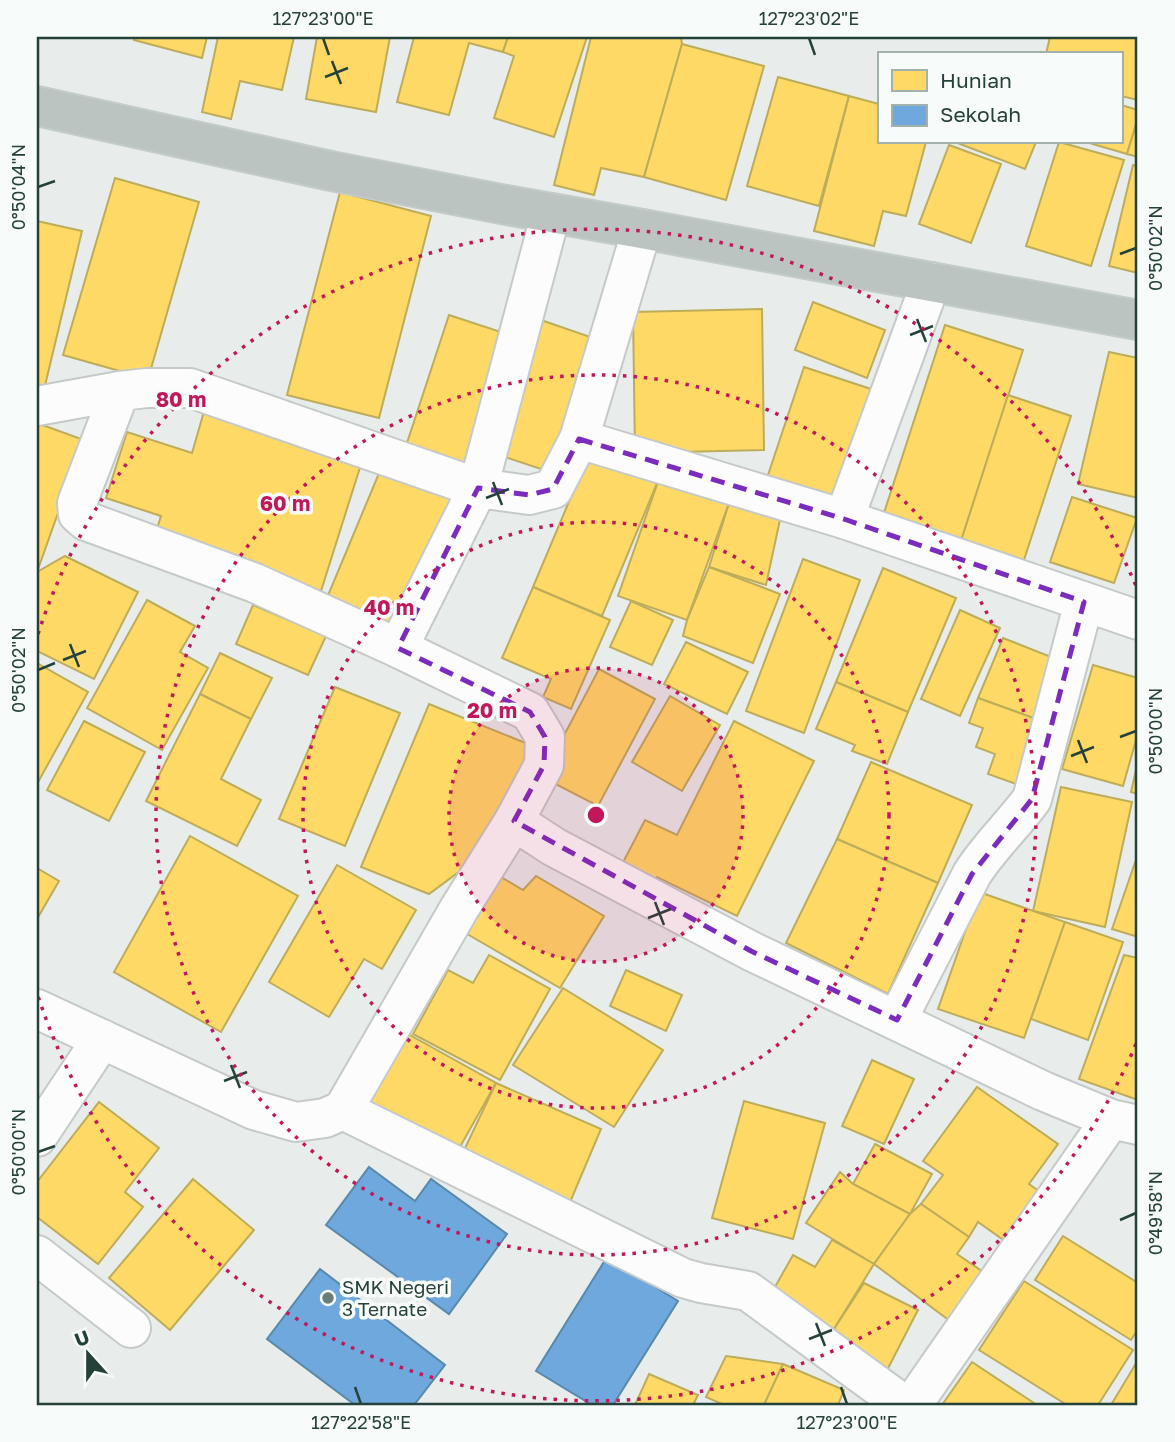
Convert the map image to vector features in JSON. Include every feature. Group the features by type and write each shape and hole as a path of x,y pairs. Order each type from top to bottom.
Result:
{"highway":[{"path":"37,107 331,171 1138,320"}],"street":[{"path":"398,648 478,488 551,213"},
{"path":"37,406 120,391 190,388 478,488 529,495 553,489 579,439 642,229"},
{"path":"844,519 930,282"},
{"path":"37,1009 254,1110 296,1122 325,1118 343,1110 452,921 514,821 544,765 545,737 530,712 256,583 86,521 78,514 77,503 120,391"},
{"path":"579,439 844,519 1138,620"},
{"path":"897,1020 972,874 984,855 1016,821 1032,799 1084,602"},
{"path":"514,821 554,847 751,951 1043,1091 1125,1122 912,1405"},
{"path":"37,1137 102,1040"},
{"path":"343,1110 683,1278 748,1291 904,1405"},
{"path":"37,1255 131,1328"}],"highlighted area":[{"path":"579,439 844,519 1084,602 1032,799 972,874 897,1020 751,951 514,821 544,765 545,737 530,712 398,648 478,488 529,495 553,489"}],"building: Hunian":[{"path":"135,37 207,37 202,58 134,40"},
{"path":"218,37 294,37 282,90 240,81 231,119 202,112"},
{"path":"317,37 390,37 376,112 306,99"},
{"path":"414,37 508,37 503,52 469,43 449,115 397,102"},
{"path":"508,37 587,37 554,137 494,118 514,56 503,52"},
{"path":"591,37 681,37 682,44 644,177 601,168 594,195 554,185"},
{"path":"1050,37 1138,37 1138,100 1122,96 1122,52 1046,52"},
{"path":"682,44 764,66 726,200 644,177"},
{"path":"778,77 849,96 819,206 747,186"},
{"path":"849,96 878,104 878,144 925,144 906,216 883,211 874,246 814,231"},
{"path":"1122,105 1138,110 1127,154 1093,144 1122,144"},
{"path":"1138,118 1138,157 1127,154"},
{"path":"960,144 1035,144 1025,169"},
{"path":"1058,144 1124,160 1091,266 1026,246"},
{"path":"949,145 1001,164 971,243 919,224"},
{"path":"1133,165 1138,166 1138,273 1109,266"},
{"path":"115,178 199,202 148,379 63,355"},
{"path":"340,192 431,216 379,418 287,395"},
{"path":"37,221 82,231 42,398 37,397"},
{"path":"813,302 885,330 867,378 795,350"},
{"path":"762,309 764,450 635,453 633,312"},
{"path":"449,315 513,336 469,469 405,449"},
{"path":"538,319 602,341 556,474 490,452"},
{"path":"945,325 1023,350 960,544 882,519"},
{"path":"1109,352 1138,358 1138,498 1078,484"},
{"path":"804,367 874,390 836,504 766,481"},
{"path":"1008,395 1071,416 1023,563 960,544"},
{"path":"205,408 363,458 321,591 154,538 161,516 106,498 127,432 192,453"},
{"path":"37,423 84,440 37,572"},
{"path":"592,447 660,476 602,616 533,587"},
{"path":"382,466 454,495 395,634 324,605"},
{"path":"660,476 730,500 687,620 618,596"},
{"path":"1072,497 1137,518 1114,583 1050,562"},
{"path":"730,500 781,515 766,585 709,567"},
{"path":"65,556 138,592 94,679 37,651 37,572"},
{"path":"803,559 860,580 804,733 746,711"},
{"path":"709,567 780,594 753,663 683,636"},
{"path":"883,568 956,598 908,712 836,682"},
{"path":"533,587 610,620 571,709 543,697 551,679 502,658"},
{"path":"147,600 195,626 180,652 208,668 162,750 87,708"},
{"path":"631,601 673,620 652,665 610,647"},
{"path":"253,605 326,636 308,675 236,644"},
{"path":"960,610 1000,628 960,716 921,699"},
{"path":"1003,638 1059,660 1039,720 978,698"},
{"path":"686,642 748,672 727,714 664,684"},
{"path":"220,653 272,678 251,719 200,694"},
{"path":"37,663 88,692 37,784"},
{"path":"1093,665 1138,678 1138,733 1123,786 1062,769"},
{"path":"599,669 655,699 598,806 542,777"},
{"path":"836,682 908,712 887,764 852,751 855,745 816,729"},
{"path":"335,687 400,713 345,846 279,819"},
{"path":"200,694 251,719 221,779 261,800 237,846 146,801"},
{"path":"670,696 720,725 682,791 632,762"},
{"path":"978,698 1039,720 1016,784 988,774 995,754 976,747 983,728 969,723"},
{"path":"429,704 533,746 491,848 429,894 361,867"},
{"path":"84,721 145,752 109,821 47,790"},
{"path":"734,721 814,761 737,916 657,877 653,886 619,870 645,820 677,835"},
{"path":"1138,761 1138,794 1131,792"},
{"path":"871,762 972,805 938,883 837,839"},
{"path":"1061,787 1132,802 1105,927 1033,911"},
{"path":"190,836 298,896 221,1032 114,972"},
{"path":"837,839 938,883 888,994 786,943"},
{"path":"1138,854 1138,937 1112,929"},
{"path":"337,865 416,910 382,969 364,959 329,1017 269,982"},
{"path":"37,868 59,881 37,919"},
{"path":"496,874 523,890 536,876 604,916 560,988 462,931"},
{"path":"979,892 1065,922 1024,1038 938,1009"},
{"path":"1065,922 1123,942 1088,1040 1031,1019"},
{"path":"489,955 550,989 500,1080 413,1034 448,970 473,983"},
{"path":"1124,955 1138,958 1138,1100 1079,1079"},
{"path":"626,970 682,995 666,1031 610,1006"},
{"path":"563,988 663,1050 614,1127 513,1065"},
{"path":"408,1034 496,1083 456,1154 368,1105"},
{"path":"872,1060 914,1079 884,1144 842,1126"},
{"path":"496,1083 601,1129 568,1207 458,1163"},
{"path":"977,1087 1058,1144 1029,1184 1047,1197 1012,1246 978,1222 969,1237 921,1204 943,1175 923,1161"},
{"path":"744,1101 825,1123 793,1239 712,1218"},
{"path":"99,1102 159,1148 125,1192 143,1207 98,1264 37,1217 37,1182"},
{"path":"875,1144 932,1174 910,1214 853,1184"},
{"path":"840,1172 853,1184 910,1214 874,1264 806,1223"},
{"path":"193,1179 254,1230 170,1330 109,1278"},
{"path":"921,1204 969,1237 957,1254 992,1278 958,1327 874,1264 910,1214"},
{"path":"1063,1236 1138,1283 1138,1329 1131,1340 1035,1280"},
{"path":"832,1240 874,1264 834,1329 771,1294 793,1255 815,1267"},
{"path":"1024,1281 1133,1350 1098,1405 1067,1405 979,1350"},
{"path":"864,1283 918,1310 883,1378 829,1343 834,1329"},
{"path":"726,1356 783,1364 764,1405 724,1405 706,1397"},
{"path":"1138,1360 1138,1405 1111,1405"},
{"path":"972,1362 1037,1405 942,1405"},
{"path":"783,1364 844,1390 838,1405 764,1405"},
{"path":"649,1374 698,1395 693,1405 635,1405"}],"building: Sekolah":[{"path":"369,1167 415,1201 431,1179 507,1234 449,1314 326,1225"},
{"path":"607,1257 678,1301 613,1405 592,1405 536,1371"},
{"path":"320,1269 445,1365 414,1405 355,1405 267,1339"}],"place":[{"name":"SMK Negeri 3 Ternate","path":"328,1298"}]}
